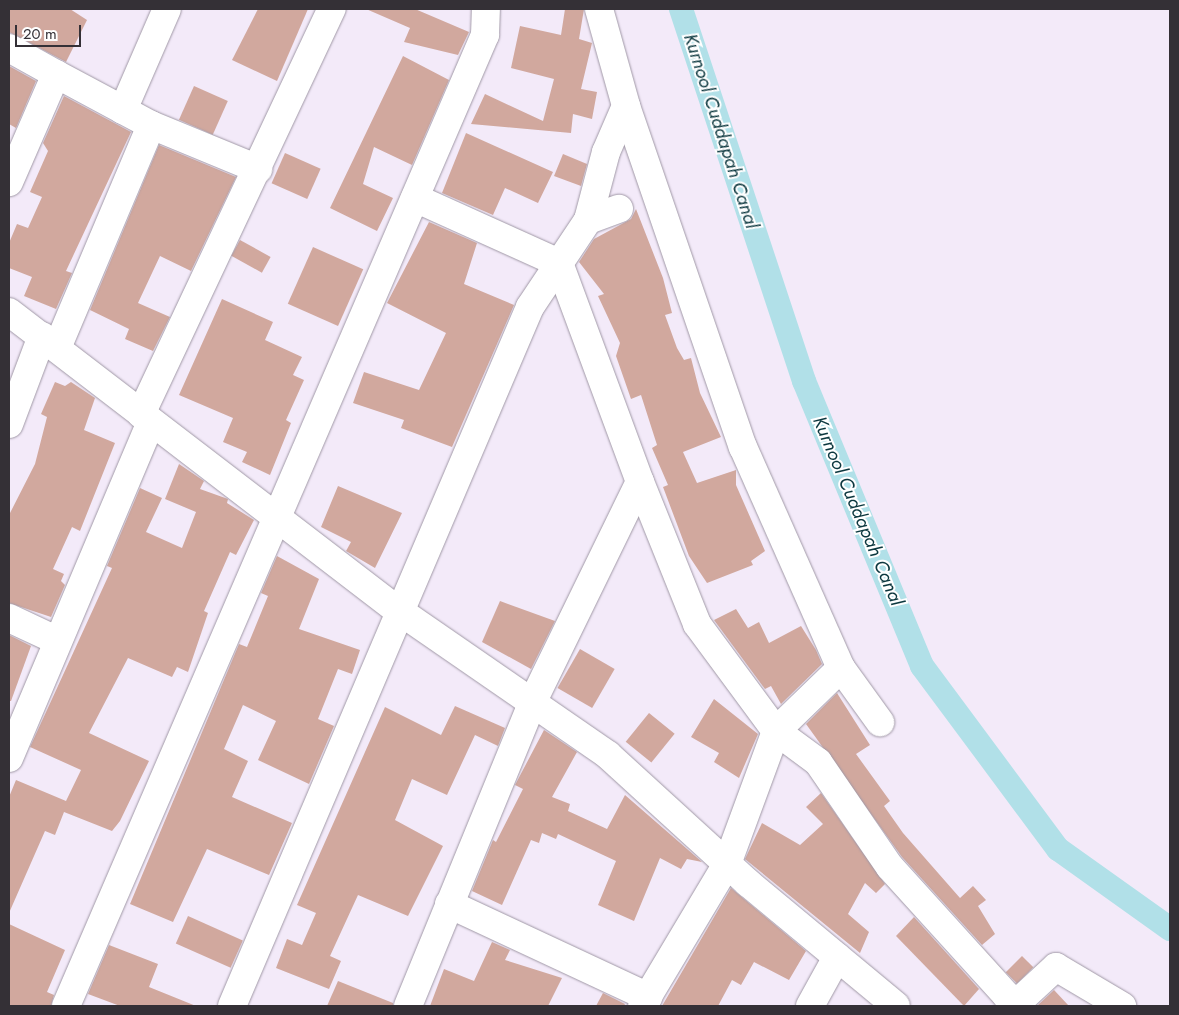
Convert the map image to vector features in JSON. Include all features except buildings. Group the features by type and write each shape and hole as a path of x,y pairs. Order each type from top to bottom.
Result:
{"street":[{"path":"123,110 167,9"},
{"path":"9,758 58,641 146,418 332,9"},
{"path":"66,1006 274,516 415,198 485,34 486,9"},
{"path":"599,9 626,106 743,447 841,668 880,722"},
{"path":"9,48 150,125 258,169"},
{"path":"9,182 56,74"},
{"path":"232,1006 398,610 530,307 588,220 606,152 626,106"},
{"path":"9,424 50,342 150,125"},
{"path":"415,198 559,263 640,482 697,624 776,731 818,762 890,867 1006,995 1017,1003 1056,967 1122,1006"},
{"path":"588,220 619,209"},
{"path":"9,312 398,610 608,755 727,864 896,1006"},
{"path":"408,1006 532,703 640,482"},
{"path":"9,618 58,641"},
{"path":"449,904 645,1002 727,864 776,731 841,668"},
{"path":"810,1006 837,957"}],"waterway":[{"name":"Kurnool Cuddapah Canal","path":"681,9 804,381 922,666 1058,849 1170,929"}]}
